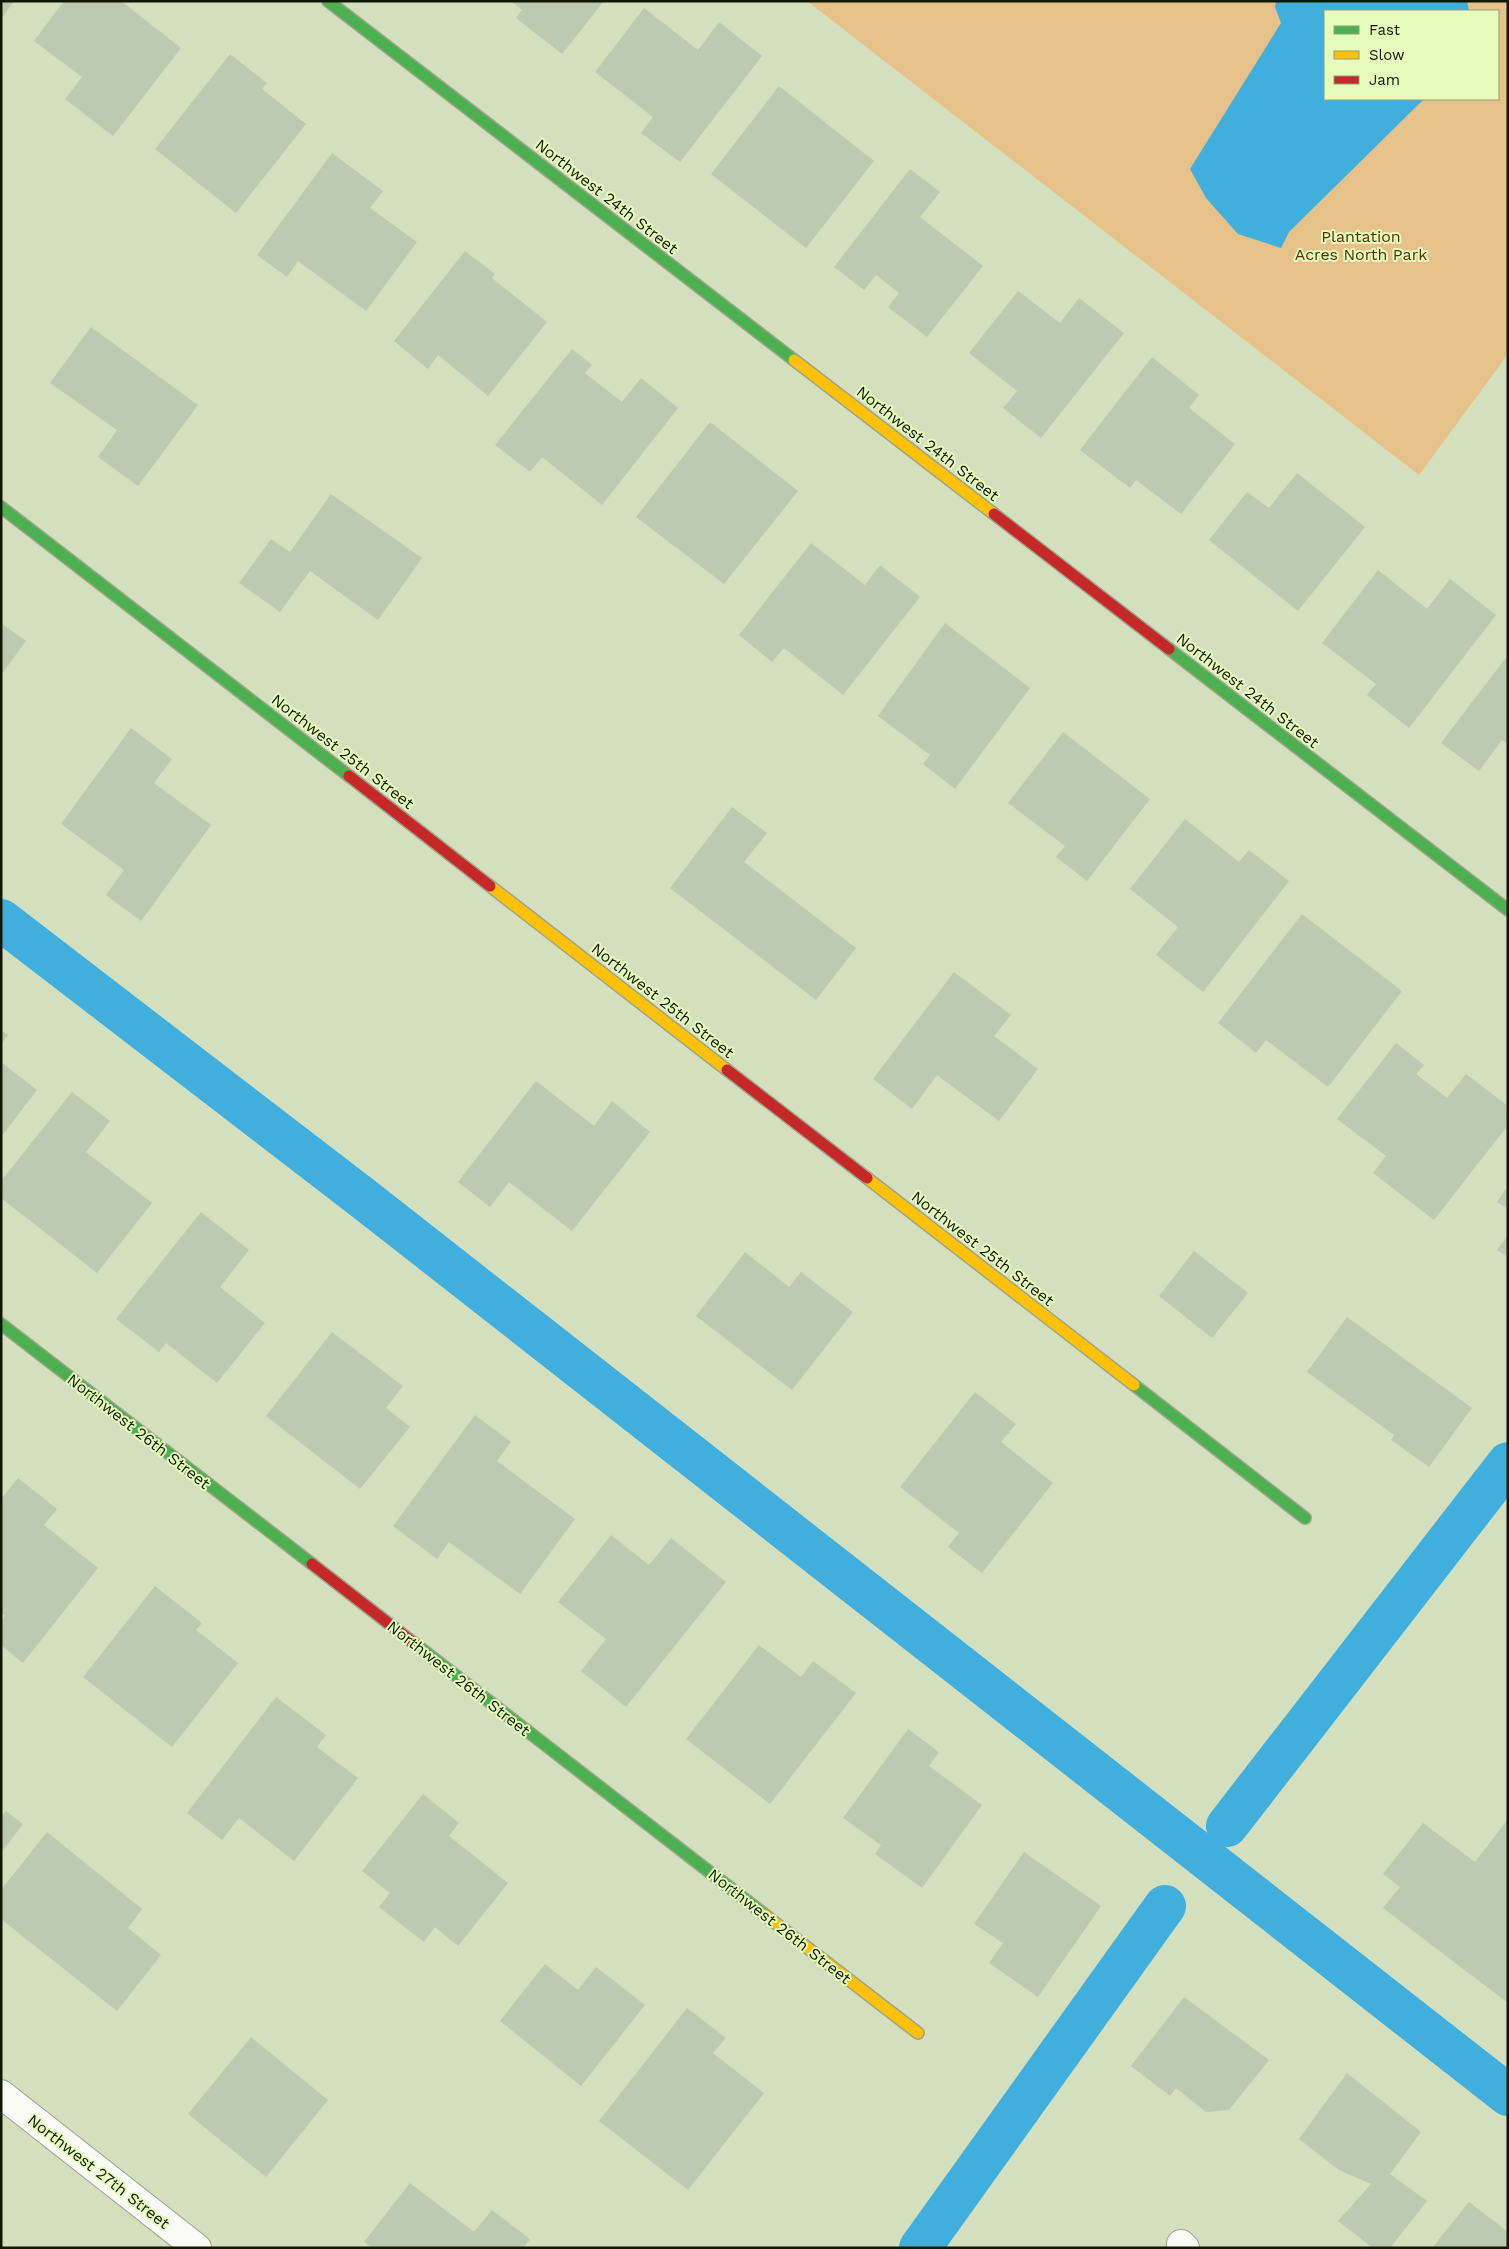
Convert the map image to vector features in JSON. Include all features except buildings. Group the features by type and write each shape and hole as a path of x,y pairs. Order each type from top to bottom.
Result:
{"street":[{"name":"Northwest 24th Street","path":"328,1 1508,910"},
{"name":"Northwest 25th Street","path":"1,507 1305,1518"},
{"name":"Northwest 26th Street","path":"1,1324 918,2033"},
{"name":"Northwest 27th Street","path":"1,2094 197,2248"}],"green space":[{"name":"Plantation Acres North Park","path":"807,1 1508,1 1508,354 1419,475"}],"water":[{"path":"1276,1 1467,1 1469,10 1324,10 1324,100 1423,100 1289,232 1281,248 1238,234 1206,198 1190,169 1281,23 1275,7"}],"waterway":[{"path":"1,920 364,1199 1508,2095"},
{"path":"1227,1826 1508,1463"},
{"path":"920,2248 1165,1906"}],"traffic: fast":[{"path":"328,1 794,360"},
{"path":"1,507 349,776"},
{"path":"1169,649 1508,910"},
{"path":"1,1324 312,1564"},
{"path":"1134,1385 1305,1518"},
{"path":"415,1644 765,1915"}],"traffic: slow":[{"path":"794,360 994,514"},
{"path":"490,886 727,1070"},
{"path":"867,1178 1134,1385"},
{"path":"765,1915 918,2033"}],"traffic: jam":[{"path":"994,514 1169,649"},
{"path":"349,776 490,886"},
{"path":"727,1070 867,1178"},
{"path":"312,1564 415,1644"}]}
